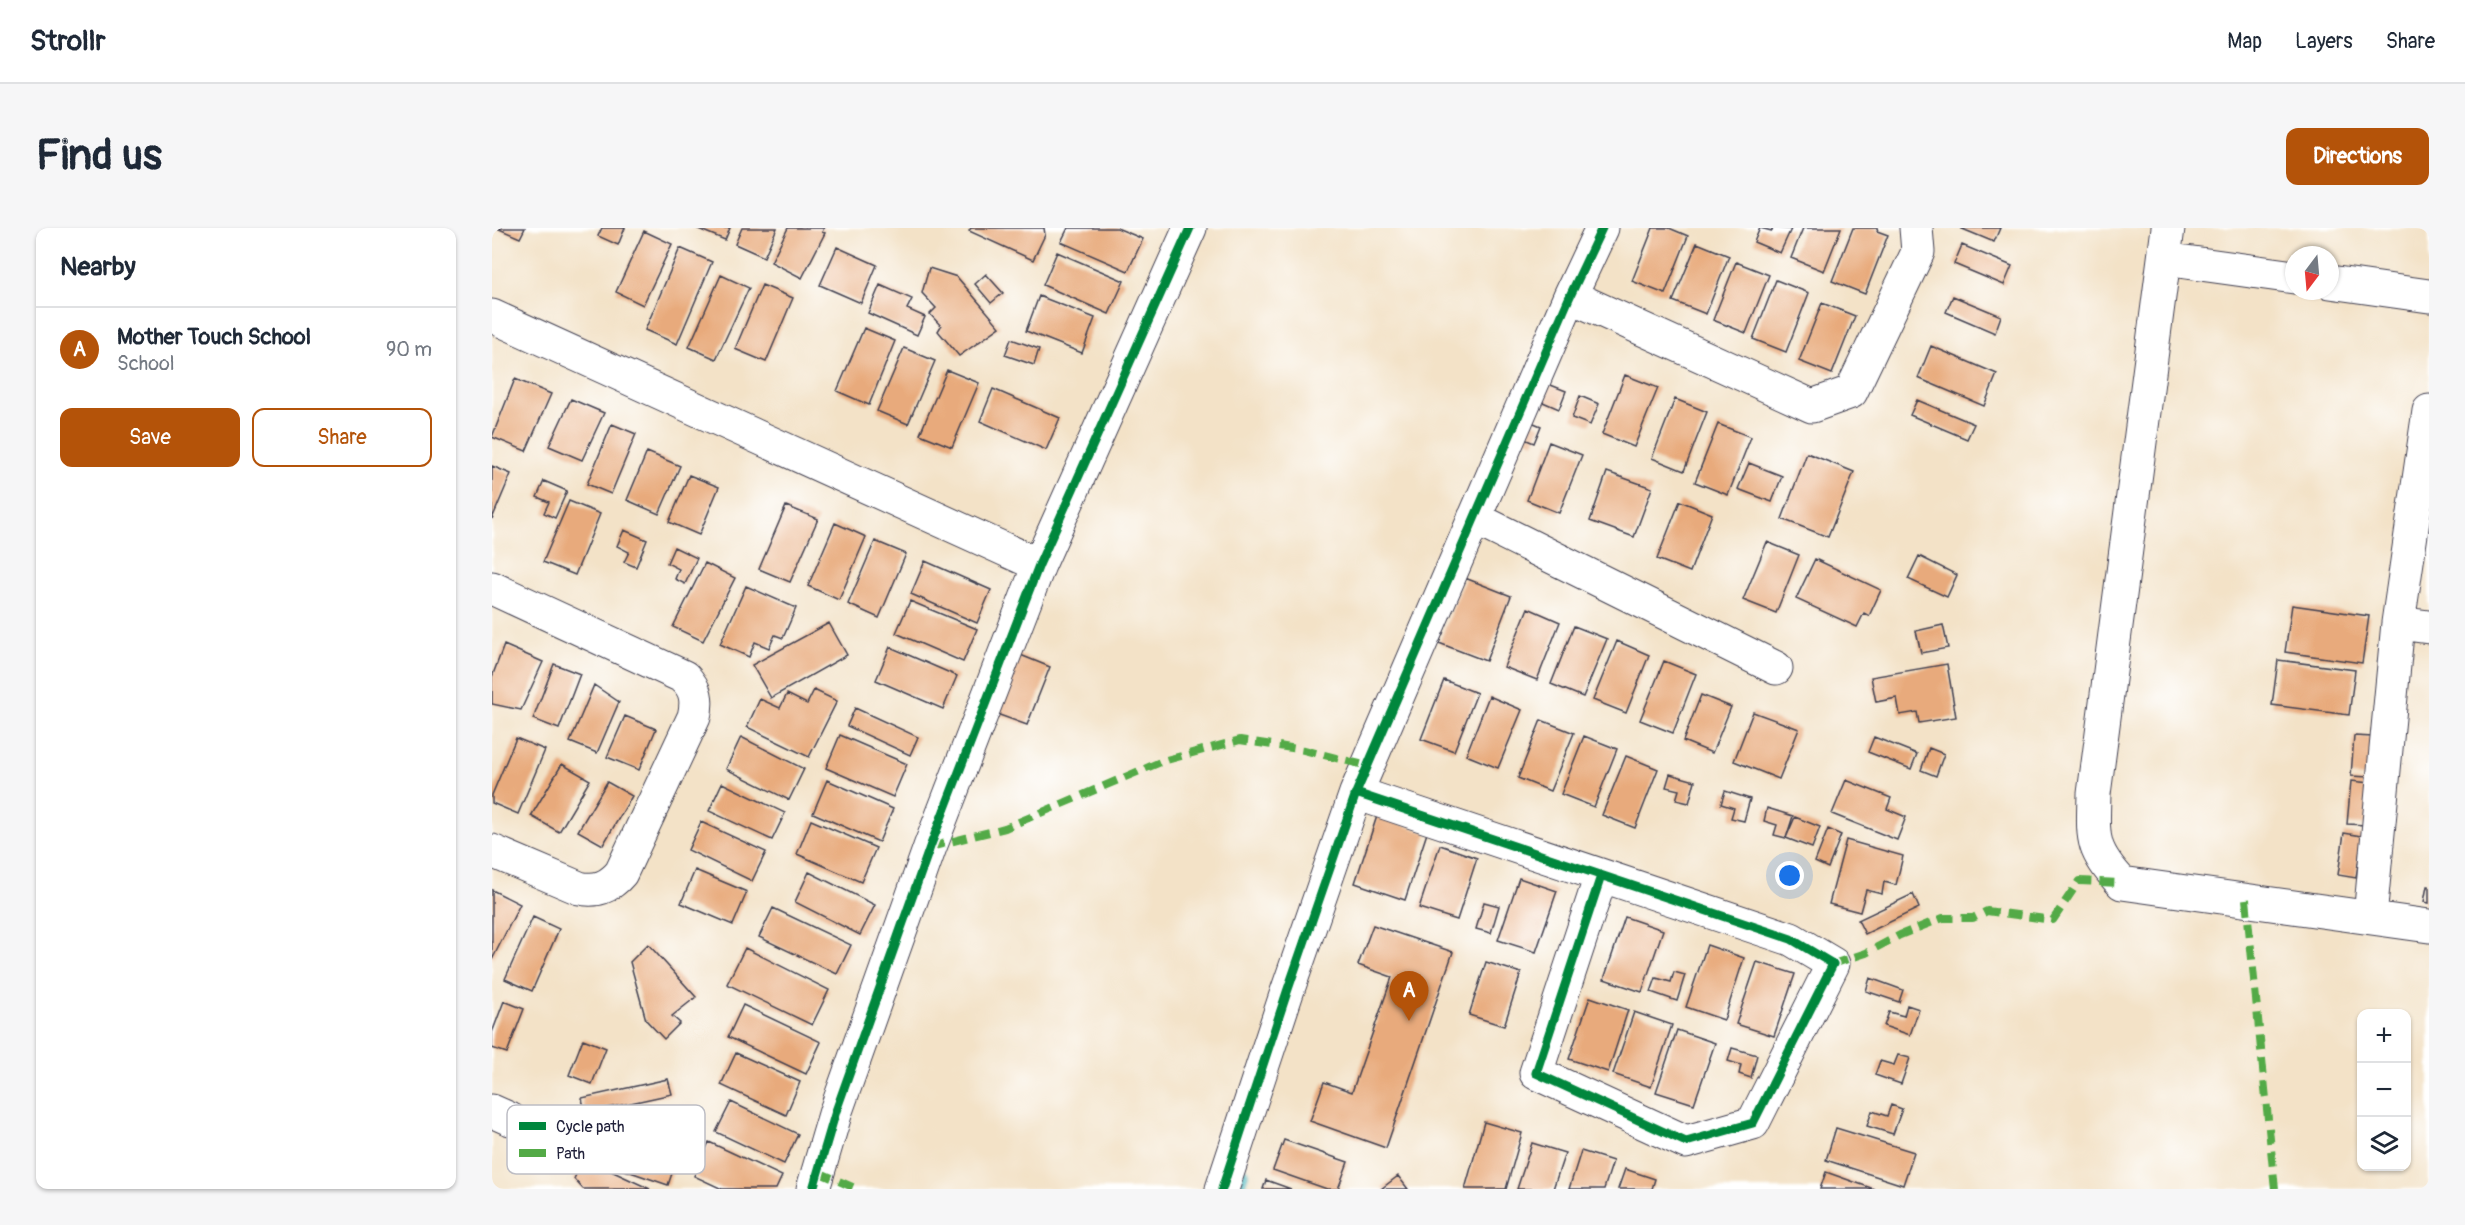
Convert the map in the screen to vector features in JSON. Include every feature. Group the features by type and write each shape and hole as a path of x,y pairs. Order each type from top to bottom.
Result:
{"street":[{"path":"813,1189 836,1111 930,847 1038,565 1190,228"},
{"path":"1222,1189 1356,793 1570,296 1602,228"},
{"path":"1570,296 1812,406 1851,392 1918,252 1916,228"},
{"path":"2285,275 2166,244 2094,794 2093,838 2105,865 2122,883 2429,926"},
{"path":"2339,283 2429,296"},
{"path":"492,316 1038,565"},
{"path":"2370,917 2413,625 2429,411"},
{"path":"1474,518 1776,668"},
{"path":"492,588 684,677 693,686 696,698 694,717 621,873 613,883 602,889 590,891 492,851"},
{"path":"1356,793 1791,939 1833,964 1753,1123 1686,1142 1536,1073 1601,876"}],"building":[{"path":"497,228 525,228 520,238"},
{"path":"602,228 625,228 618,245 598,236"},
{"path":"696,228 730,228 725,240"},
{"path":"742,228 777,228 764,257 735,244"},
{"path":"788,228 824,228 822,232 825,233 802,278 771,262"},
{"path":"971,228 1044,228 1045,235 1033,260 969,231"},
{"path":"1068,228 1117,228 1143,239 1128,271 1061,242"},
{"path":"1653,228 1669,228 1688,236 1665,294 1632,281"},
{"path":"1760,228 1772,231 1773,228 1791,229 1780,253 1754,242"},
{"path":"1803,228 1841,228 1824,271 1791,258"},
{"path":"1853,228 1878,228 1877,231 1888,235 1865,294 1832,281"},
{"path":"1960,228 2000,228 1994,242"},
{"path":"644,231 672,244 643,305 616,292"},
{"path":"1697,243 1729,256 1706,314 1673,301"},
{"path":"1962,245 2012,266 2004,285 1954,264"},
{"path":"837,247 877,265 861,303 820,285"},
{"path":"680,248 712,262 677,344 645,330"},
{"path":"1057,252 1124,281 1109,314 1043,285"},
{"path":"1736,262 1769,275 1746,333 1713,320"},
{"path":"929,268 957,277 1000,327 959,356 938,331 941,326 930,314 936,308 922,293"},
{"path":"986,274 1003,293 991,303 975,284"},
{"path":"721,275 749,288 716,359 689,347"},
{"path":"1776,280 1809,293 1786,352 1753,339"},
{"path":"762,285 793,298 766,362 735,349"},
{"path":"880,285 912,299 907,309 925,317 917,335 868,313"},
{"path":"1039,296 1095,318 1082,353 1026,331"},
{"path":"1953,296 2001,316 1995,333 1946,312"},
{"path":"1822,303 1855,316 1832,374 1799,361"},
{"path":"864,328 895,341 869,405 837,391"},
{"path":"1011,339 1039,349 1034,365 1005,355"},
{"path":"1931,346 1997,374 1984,406 1918,378"},
{"path":"904,348 935,361 908,424 877,411"},
{"path":"947,370 979,383 952,447 920,434"},
{"path":"1625,375 1658,388 1634,447 1602,434"},
{"path":"515,379 551,394 526,451 492,437"},
{"path":"1543,382 1566,391 1559,409 1536,399"},
{"path":"993,389 1060,418 1046,450 980,421"},
{"path":"1580,396 1599,404 1590,425 1572,418"},
{"path":"571,399 604,413 582,460 549,446"},
{"path":"1675,399 1707,412 1684,471 1652,458"},
{"path":"1917,400 1974,424 1967,439 1910,415"},
{"path":"1529,421 1541,426 1534,443 1522,438"},
{"path":"612,424 636,434 611,494 587,484"},
{"path":"1718,424 1751,437 1728,495 1695,482"},
{"path":"1549,442 1582,455 1559,513 1527,500"},
{"path":"647,452 680,466 659,514 627,500"},
{"path":"1807,453 1854,472 1828,537 1782,519"},
{"path":"1749,463 1782,476 1772,502 1738,489"},
{"path":"492,466 511,474 492,519"},
{"path":"1607,472 1652,488 1634,537 1590,521"},
{"path":"689,475 719,487 699,535 669,522"},
{"path":"544,481 567,491 555,518 544,513 549,502 537,497"},
{"path":"569,501 600,514 575,575 543,562"},
{"path":"1680,501 1712,514 1690,572 1657,559"},
{"path":"786,506 818,519 790,582 759,569"},
{"path":"835,523 866,537 839,600 808,586"},
{"path":"624,530 647,540 636,567 624,562 629,552 617,546"},
{"path":"875,541 906,554 879,618 848,604"},
{"path":"1767,542 1799,555 1776,613 1743,600"},
{"path":"674,547 697,558 685,584 675,579 679,569 667,563"},
{"path":"1919,556 1957,575 1947,597 1908,579"},
{"path":"1815,559 1881,590 1869,616 1864,613 1857,627 1796,599"},
{"path":"925,561 991,590 977,623 911,594"},
{"path":"705,563 735,578 703,641 673,627"},
{"path":"1465,578 1511,596 1486,661 1439,643"},
{"path":"746,586 796,608 783,638 775,635 769,648 755,642 749,657 720,644"},
{"path":"910,601 977,629 963,662 896,633"},
{"path":"2292,605 2369,616 2362,663 2285,652"},
{"path":"1528,608 1560,622 1537,680 1504,667"},
{"path":"829,623 847,655 771,698 752,665"},
{"path":"1943,625 1948,648 1921,653 1916,631"},
{"path":"1574,626 1607,639 1583,697 1551,684"},
{"path":"1617,641 1649,655 1626,713 1593,700"},
{"path":"504,645 543,662 521,710 492,704 492,677"},
{"path":"890,647 957,676 943,709 876,680"},
{"path":"1018,654 1050,667 1027,725 994,713"},
{"path":"2278,660 2355,670 2349,715 2272,705"},
{"path":"1664,661 1696,674 1673,733 1640,720"},
{"path":"554,664 580,674 559,729 533,719"},
{"path":"1947,664 1956,717 1919,723 1917,712 1900,715 1897,698 1876,702 1871,677"},
{"path":"1444,680 1477,693 1454,751 1421,739"},
{"path":"594,685 619,702 597,753 570,742"},
{"path":"814,690 837,701 809,757 747,727 760,699 780,708 787,694 807,704"},
{"path":"1701,695 1731,707 1712,753 1683,741"},
{"path":"1489,696 1522,710 1498,768 1466,755"},
{"path":"855,708 918,737 910,755 847,726"},
{"path":"1753,712 1799,729 1779,779 1734,761"},
{"path":"625,716 656,729 639,770 607,757"},
{"path":"1541,720 1574,733 1550,791 1518,778"},
{"path":"840,735 907,764 893,797 826,768"},
{"path":"1584,736 1617,749 1594,807 1561,794"},
{"path":"2354,736 2373,737 2369,777 2351,776"},
{"path":"741,737 804,769 789,800 726,769"},
{"path":"1874,737 1917,754 1911,769 1868,752"},
{"path":"516,738 545,750 518,814 492,803 492,795"},
{"path":"1929,748 1944,754 1936,776 1921,770"},
{"path":"1626,756 1658,769 1635,828 1602,815"},
{"path":"562,764 590,780 559,832 531,816"},
{"path":"1670,774 1695,781 1689,803 1676,800 1679,790 1666,787"},
{"path":"827,780 893,809 879,842 813,813"},
{"path":"1846,780 1891,798 1887,809 1906,817 1897,840 1832,814"},
{"path":"2351,781 2370,783 2366,825 2347,824"},
{"path":"607,782 632,796 603,845 578,831"},
{"path":"722,783 785,813 772,840 709,811"},
{"path":"1725,791 1750,799 1744,821 1731,818 1734,808 1721,804"},
{"path":"1767,808 1793,816 1786,838 1774,835 1777,825 1764,821"},
{"path":"1377,816 1427,833 1405,900 1355,883"},
{"path":"1795,817 1820,827 1812,848 1786,838"},
{"path":"811,820 876,848 861,882 797,854"},
{"path":"701,822 766,852 752,881 688,850"},
{"path":"1828,829 1841,835 1828,868 1815,862"},
{"path":"2344,833 2362,836 2356,878 2338,875"},
{"path":"1846,840 1903,856 1896,885 1884,882 1882,894 1866,890 1860,912 1829,904"},
{"path":"1440,845 1477,858 1457,920 1419,908"},
{"path":"695,870 747,892 733,925 681,903"},
{"path":"809,872 875,905 860,935 795,902"},
{"path":"1519,878 1557,891 1536,952 1498,940"},
{"path":"2427,886 2429,886 2429,903 2424,902"},
{"path":"492,890 520,904 492,960"},
{"path":"1913,894 1919,908 1865,934 1858,920"},
{"path":"1484,902 1499,906 1491,933 1476,929"},
{"path":"773,908 851,945 837,974 759,937"},
{"path":"533,917 559,929 532,991 505,979"},
{"path":"1625,917 1663,930 1642,992 1604,979"},
{"path":"1373,925 1453,952 1386,1148 1310,1121 1324,1082 1352,1092 1392,977 1358,965"},
{"path":"648,944 696,997 672,1016 680,1023 664,1039 646,1020 630,962"},
{"path":"1707,945 1744,958 1724,1020 1686,1007"},
{"path":"745,948 829,990 812,1025 727,984"},
{"path":"1486,962 1521,973 1504,1026 1469,1015"},
{"path":"1757,962 1795,974 1774,1036 1736,1024"},
{"path":"1674,972 1685,975 1677,1001 1651,992 1656,978 1671,982"},
{"path":"1870,978 1903,990 1899,1002 1866,991"},
{"path":"1590,997 1628,1010 1608,1072 1569,1059"},
{"path":"504,1001 524,1009 507,1053 492,1048 492,1033"},
{"path":"743,1005 821,1042 806,1074 728,1037"},
{"path":"1907,1005 1919,1009 1910,1035 1884,1026 1889,1012 1904,1016"},
{"path":"1634,1012 1672,1025 1651,1087 1613,1074"},
{"path":"1677,1030 1715,1043 1694,1104 1656,1092"},
{"path":"583,1039 606,1048 592,1084 569,1075"},
{"path":"1732,1048 1757,1055 1751,1078 1739,1074 1741,1065 1728,1061"},
{"path":"736,1053 800,1082 786,1115 721,1085"},
{"path":"1898,1055 1910,1058 1901,1084 1875,1075 1880,1061 1894,1065"},
{"path":"668,1079 672,1094 622,1105 583,1105 582,1098"},
{"path":"731,1102 798,1134 784,1164 716,1132"},
{"path":"1891,1105 1902,1109 1893,1134 1867,1126 1872,1111 1887,1116"},
{"path":"1484,1122 1522,1133 1506,1189 1465,1189"},
{"path":"1836,1128 1914,1152 1903,1185 1826,1160"},
{"path":"1284,1140 1348,1162 1338,1189 1327,1189 1273,1170"},
{"path":"709,1142 782,1176 776,1189 722,1189 694,1176 695,1174 705,1174 705,1151"},
{"path":"1532,1143 1565,1153 1553,1189 1517,1189"},
{"path":"1581,1151 1613,1161 1604,1189 1569,1189"},
{"path":"1625,1169 1655,1179 1652,1189 1618,1189"},
{"path":"1826,1172 1874,1189 1820,1189"},
{"path":"576,1174 618,1174 650,1189 583,1189 574,1179"},
{"path":"636,1174 672,1174 668,1185"},
{"path":"1398,1176 1408,1189 1381,1189"},
{"path":"1266,1180 1291,1189 1263,1189"}],"waterway":[{"path":"1240,1189 1245,1172"}],"marked path":[{"path":"930,847 1005,828 1163,761 1240,740 1304,750 1368,766"},
{"path":"1833,964 1866,953 1900,935 1943,918 1973,918 1987,911 2053,920 2079,881 2122,883"},
{"path":"2246,899 2275,1189"},
{"path":"818,1172 857,1189"}],"cycle path":[{"path":"813,1189 836,1111 930,847 1039,565 1190,228"},
{"path":"1222,1189 1356,793 1570,296 1602,228"},
{"path":"1356,793 1791,939 1833,964 1753,1123 1686,1142 1536,1073 1601,876"}],"place":[{"name":"Mother Touch School","path":"1409,1021"}]}
